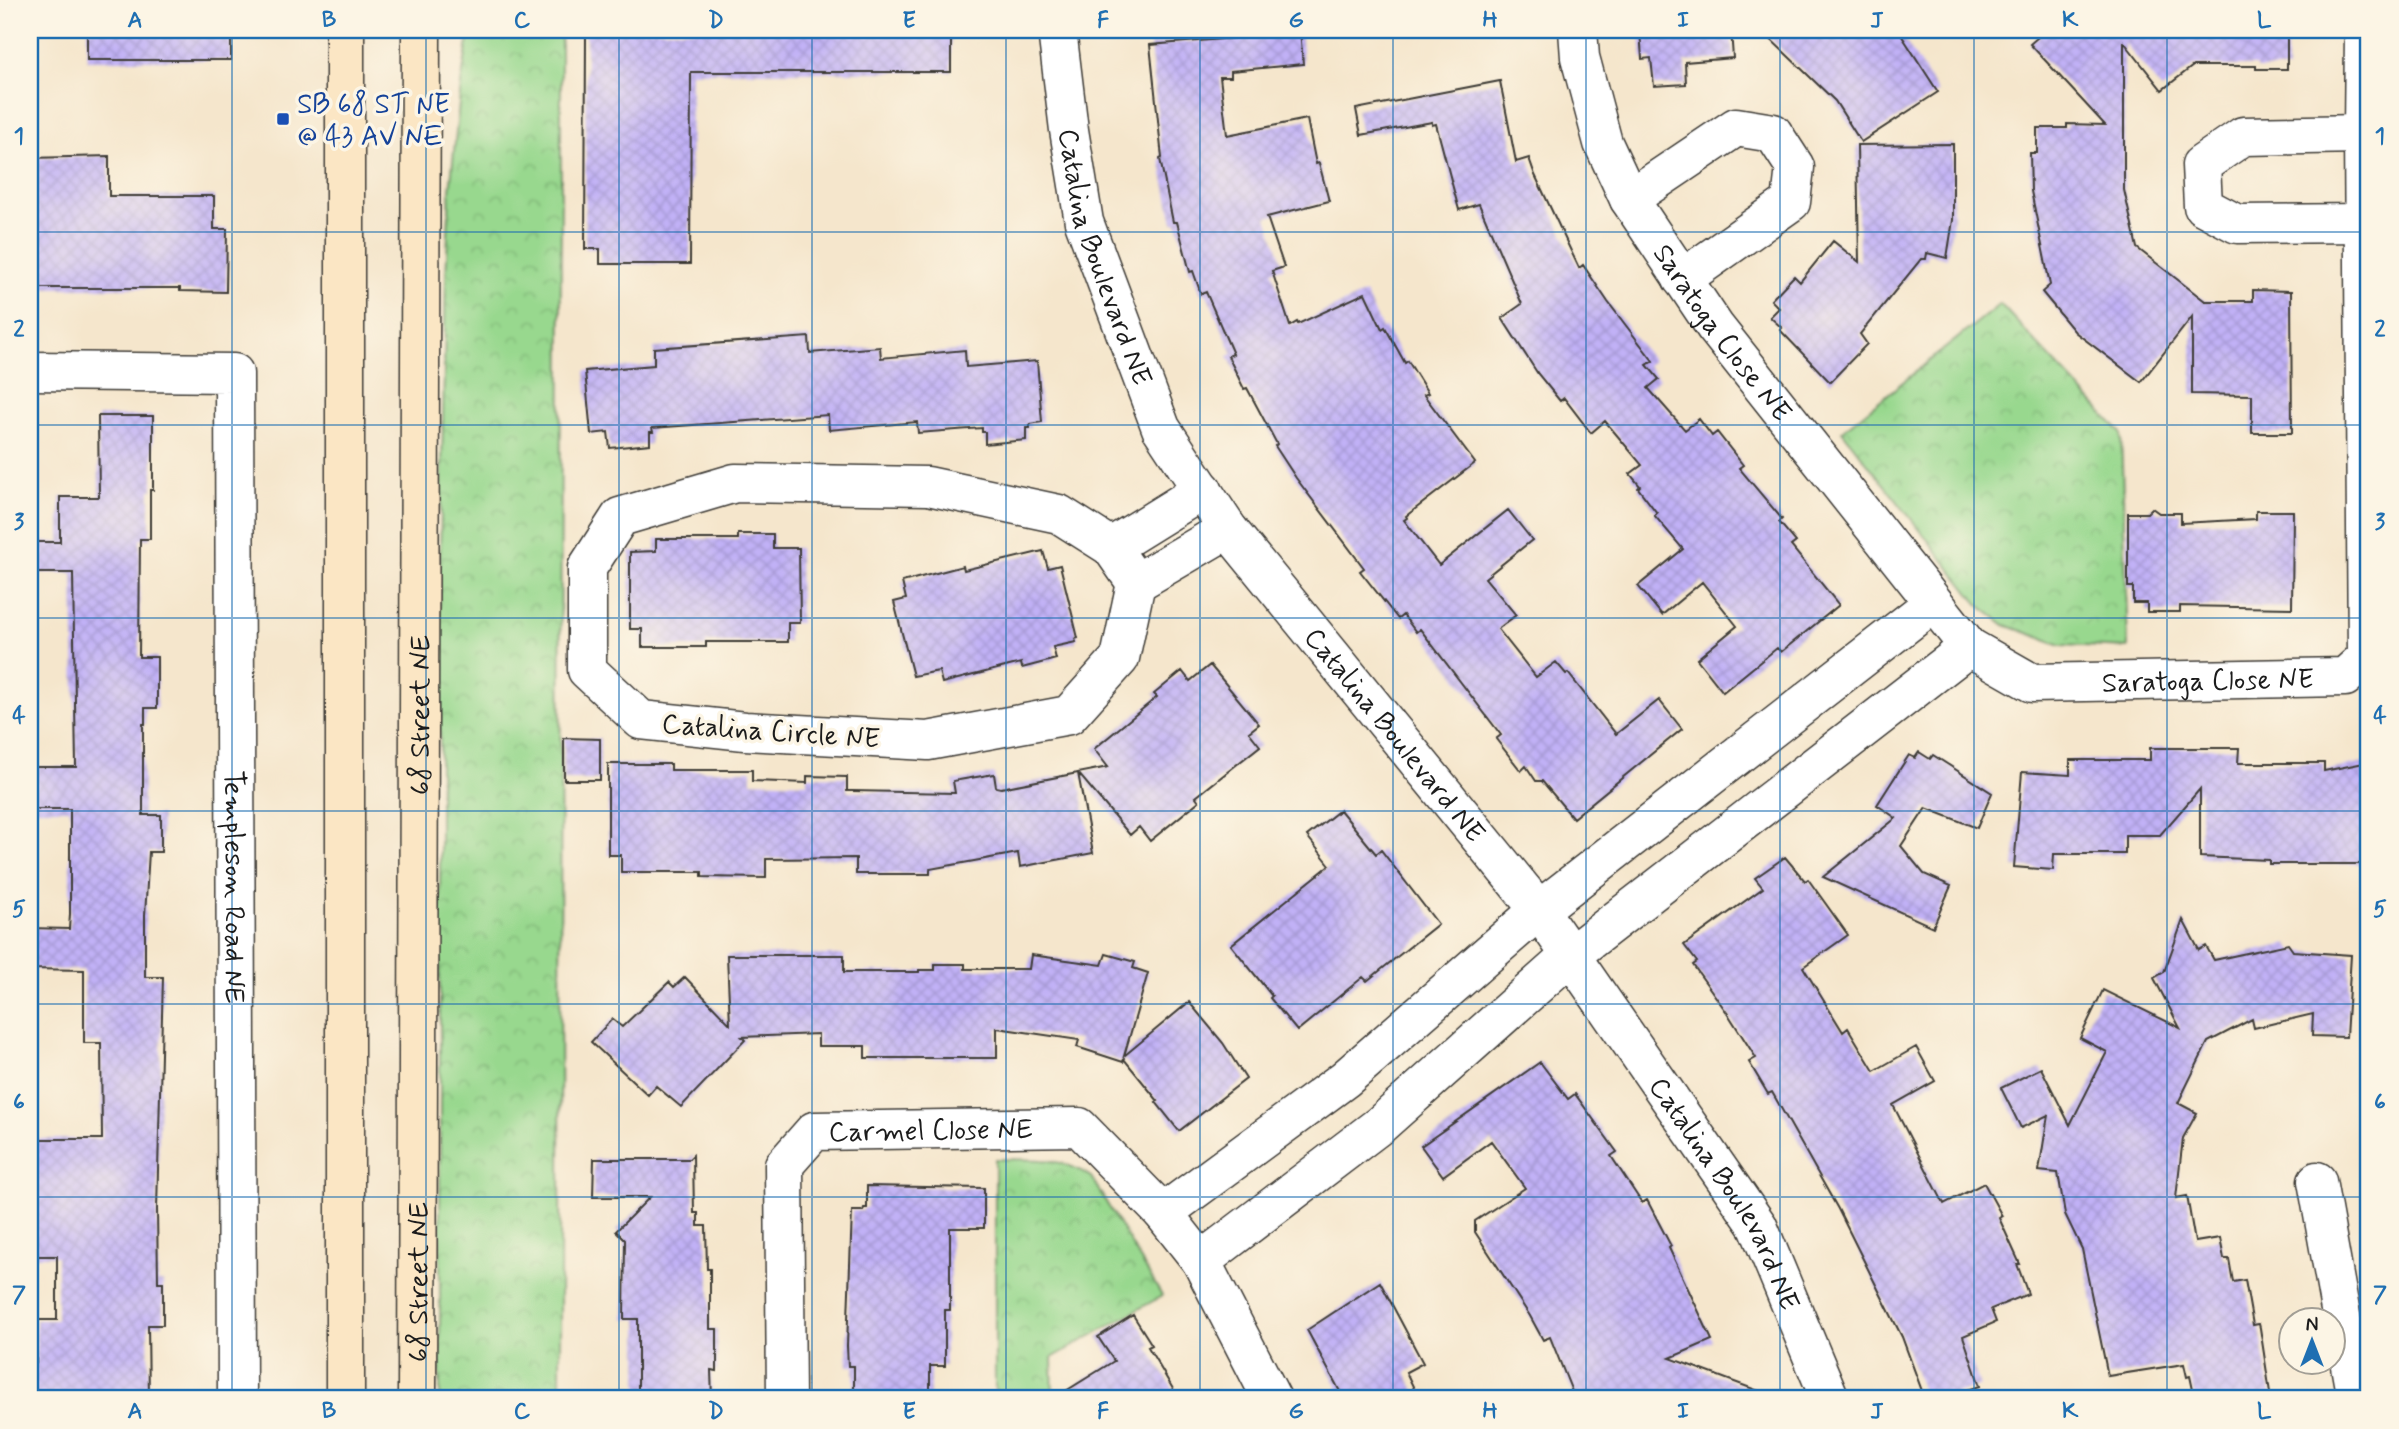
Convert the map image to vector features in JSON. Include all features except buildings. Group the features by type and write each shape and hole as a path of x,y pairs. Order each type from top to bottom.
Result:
{"main road":[{"path":"345,30 345,1399"},
{"name":"68 Street NE","path":"417,1399 421,30"},
{"path":"420,143 446,30"}],"street":[{"name":"Catalina Boulevard NE","path":"1057,30 1084,222 1161,428 1228,529 1539,910 1758,1226 1830,1399"},
{"name":"Saratoga Close NE","path":"1577,30 1580,57 1603,143 1629,200 1715,327 1932,604 1969,647 2032,683 2345,677 2367,657 2364,30"},
{"path":"1629,200 1735,127 1773,134 1796,167 1791,202 1682,279"},
{"path":"2363,134 2243,136 2201,165 2203,205 2237,224 2365,223"},
{"name":"Templeson Road NE","path":"30,371 234,373 237,1399"},
{"name":"Catalina Circle NE","path":"735,484 928,486 1059,514 1111,547 1136,583 1121,659 1069,715 928,741 745,731 641,720 587,670 587,568 621,517 735,484"},
{"path":"1111,547 1203,490"},
{"path":"1136,583 1228,529"},
{"path":"1163,1213 1345,1079 1539,910 1932,604"},
{"path":"1201,1261 1380,1125 1571,955 1969,647"},
{"name":"Carmel Close NE","path":"786,1399 785,1165 814,1131 1079,1126 1163,1213 1201,1261 1272,1399"},
{"path":"2317,1181 2356,1399"}],"green space":[{"path":"470,30 561,30 560,1399 440,1399 440,557 446,279 450,190 461,84"},
{"path":"2000,304 2121,433 2128,648 2061,645 2005,625 1979,605 1842,431"},
{"path":"995,1159 1056,1162 1091,1177 1162,1296 1052,1358 1053,1399 995,1399"}],"place":[{"name":"SB 68 ST NE @ 43 AV NE","path":"283,119"}]}
